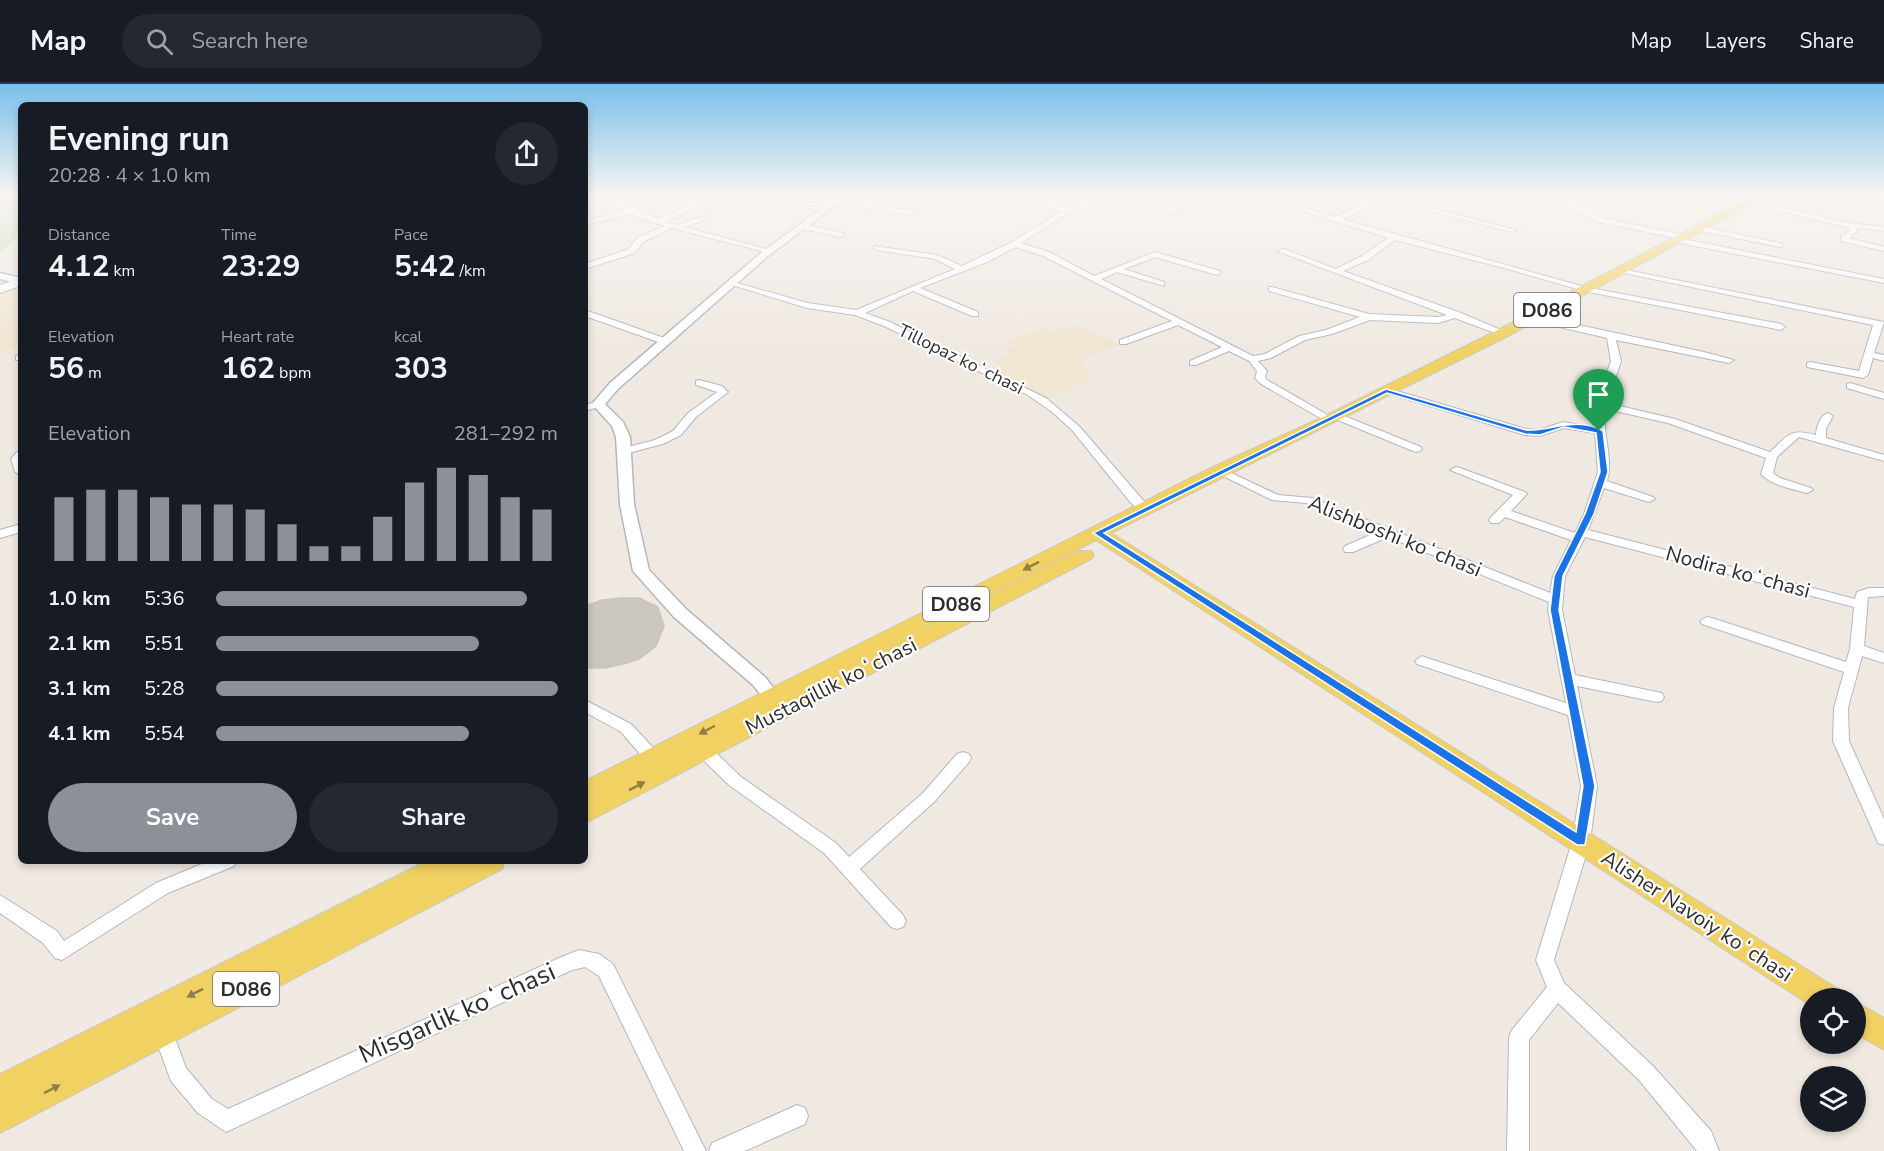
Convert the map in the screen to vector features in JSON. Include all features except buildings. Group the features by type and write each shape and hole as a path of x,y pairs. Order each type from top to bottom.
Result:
{"main road":[{"name":"Mustaqillik koʻchasi","path":"588,811 1104,537 1532,318 1667,245"},
{"path":"0,289 18,282"},
{"name":"Mustaqillik koʻchasi","path":"588,791 771,696 1104,537 1144,509 1226,475"},
{"name":"Alisher Navoiy koʻchasi","path":"1104,537 1810,988"},
{"name":"D086","path":"0,1090 446,864"},
{"name":"D086","path":"0,1116 486,864"},
{"path":"1866,1023 1884,1035"}],"street":[{"path":"588,266 632,251 637,245"},
{"path":"749,245 769,250"},
{"path":"771,696 759,681 680,613 640,571 627,504 623,437 618,425 592,406 776,245"},
{"path":"857,313 1013,245"},
{"path":"1018,245 1047,254 1252,359 1262,371 1260,378 1264,382 1333,418 1417,449"},
{"path":"1337,272 1365,258 1383,245"},
{"path":"1425,245 1508,266 1584,289 1781,327"},
{"path":"1712,245 1884,281"},
{"path":"1867,245 1884,249"},
{"path":"877,248 937,257 962,269"},
{"path":"1281,251 1503,333"},
{"path":"1093,279 1155,254 1217,273"},
{"path":"1115,269 1161,284"},
{"path":"1619,270 1881,324 1863,375 1810,365"},
{"path":"0,276 18,280"},
{"name":"Tillopaz koʻchasi","path":"734,284 807,305 857,313 959,356 1053,405 1080,432 1125,490 1144,509"},
{"path":"913,288 975,314"},
{"path":"1272,289 1369,317 1438,320 1458,315"},
{"path":"588,314 664,341"},
{"path":"1252,359 1268,356 1302,338 1329,332 1369,317"},
{"path":"1532,318 1611,337 1628,337 1729,360"},
{"path":"1124,342 1181,321"},
{"path":"1611,337 1616,361 1601,405 1598,423 1604,472 1579,535 1559,576 1556,600 1555,610 1589,786 1581,842 1545,960 1557,989 1646,1073 1703,1139 1708,1151"},
{"path":"1193,363 1230,347"},
{"path":"1869,354 1884,358"},
{"path":"624,451 659,442 677,434 692,415 723,391 699,383"},
{"path":"1850,386 1884,396"},
{"path":"1386,391 1525,432 1540,433 1563,425 1599,431"},
{"path":"1601,405 1671,421 1773,456"},
{"path":"1821,439 1821,429 1827,416"},
{"path":"1807,490 1767,474 1773,456 1795,435 1821,439 1884,458"},
{"name":"Nodira koʻchasi","path":"1456,470 1521,494 1499,516 1862,605"},
{"name":"Alishboshi koʻchasi","path":"1226,475 1276,498 1308,500 1556,600"},
{"path":"1600,483 1649,499"},
{"path":"0,534 18,529"},
{"path":"1349,549 1386,533"},
{"path":"1884,592 1869,592 1862,595 1857,649 1841,708 1840,741 1884,838"},
{"path":"1707,621 1851,669"},
{"path":"1857,649 1884,658"},
{"path":"1422,661 1575,712"},
{"path":"1568,679 1657,697"},
{"path":"588,707 626,728 653,758"},
{"path":"704,751 735,781 830,848 897,921"},
{"path":"849,868 929,797 963,758"},
{"path":"0,903 50,937 62,952 162,888 221,864"},
{"name":"Misgarlik koʻchasi","path":"163,1032 178,1074 205,1106 226,1120 550,971 583,958 591,958 606,970 695,1151"},
{"path":"1518,1151 1519,1037 1557,989"},
{"path":"720,1151 797,1116"}],"shaded area":[{"path":"18,288 18,347 0,354 0,294"},
{"path":"1074,325 1121,344 1084,358 1080,365 1088,368 1087,374 1094,377 1048,400 988,370 999,365 993,362 1013,354 1006,350 1016,345 1007,341 1046,328 1052,331"}],"green space":[{"path":"0,245 9,245 7,247 0,250"}],"route":[{"path":"1386,391 1525,432 1540,433 1563,425 1599,431 1604,450 1604,472 1590,514 1559,576 1555,610 1589,786 1581,842 1098,533 1219,471 1386,391"}]}
